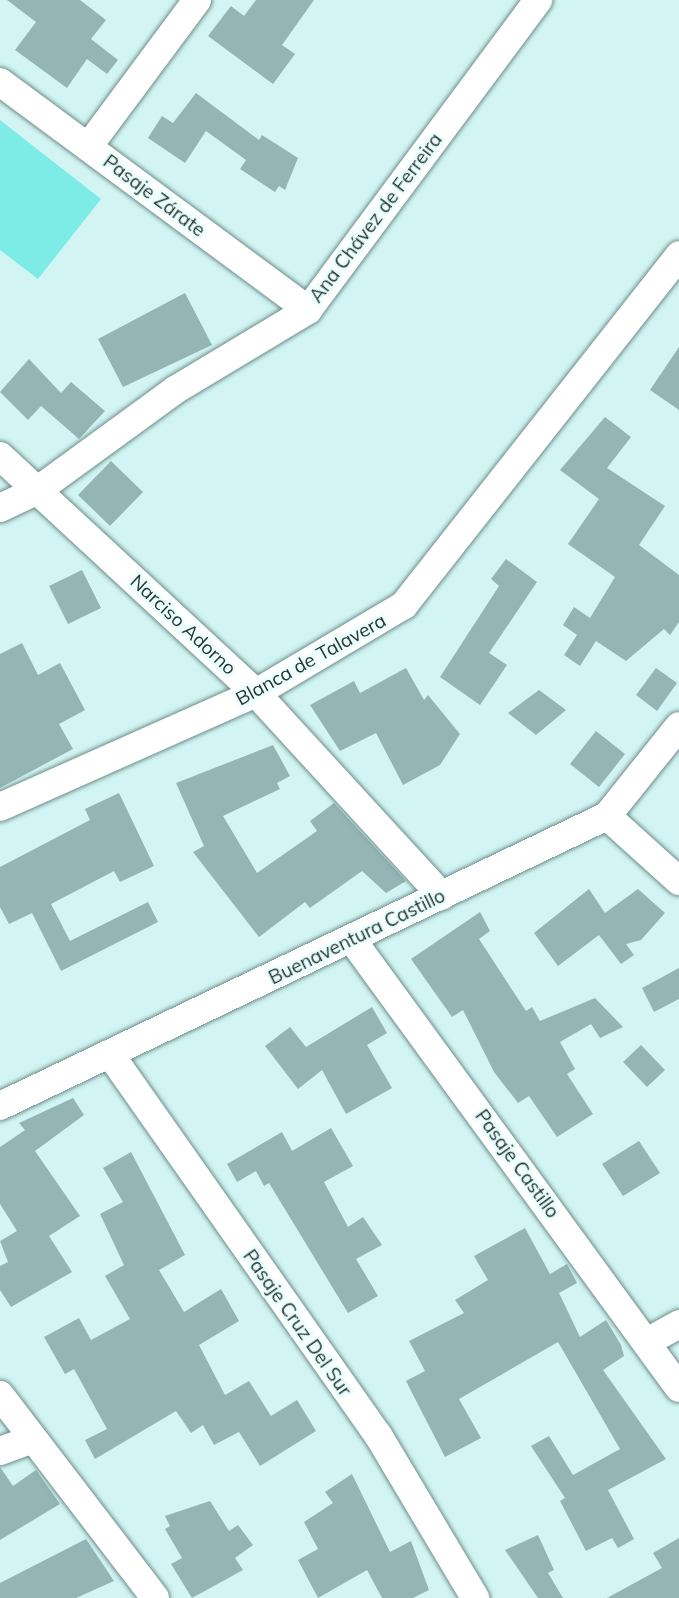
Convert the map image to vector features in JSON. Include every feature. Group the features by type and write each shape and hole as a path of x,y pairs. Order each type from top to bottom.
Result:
{"street":[{"path":"88,147 197,0"},
{"name":"Ana Chávez de Ferreira","path":"0,508 38,489 135,415 308,310 538,0"},
{"name":"Pasaje Zárate","path":"0,82 308,310"},
{"name":"Blanca de Talavera","path":"0,807 256,693 372,629 426,584 679,255"},
{"name":"Narciso Adorno","path":"0,456 256,693 442,896"},
{"name":"Buenaventura Castillo","path":"0,1106 353,941 607,816 679,726"},
{"path":"607,816 679,881"},
{"name":"Pasaje Castillo","path":"353,941 679,1388"},
{"name":"Pasaje Cruz Del Sur","path":"110,1054 378,1435 475,1598"},
{"path":"647,1342 679,1324"},
{"path":"0,1395 30,1440 155,1598"},
{"path":"0,1451 30,1440"}],"shaded area":[{"path":"0,120 101,199 38,279 0,250"}],"building":[{"path":"7,0 80,0 106,20 91,39 118,60 107,74 87,59 67,88 15,50 36,22"},
{"path":"256,0 314,0 282,45 295,54 273,84 208,36 231,6 244,16"},
{"path":"196,93 259,140 262,135 298,158 285,190 279,186 275,192 240,169 246,160 206,131 185,163 148,138 162,116 173,123"},
{"path":"185,293 212,345 123,387 98,339"},
{"path":"679,347 679,410 650,390"},
{"path":"29,359 61,393 71,382 105,411 79,439 41,406 28,420 0,392"},
{"path":"605,417 631,437 607,468 665,506 639,545 679,575 679,622 670,635 664,629 626,661 596,641 580,666 564,655 577,635 563,625 574,607 590,618 615,577 568,544 599,499 560,470"},
{"path":"111,461 143,492 110,526 78,495"},
{"path":"506,559 537,582 489,653 507,665 480,705 440,677 499,586 491,579"},
{"path":"82,570 101,608 68,624 49,586"},
{"path":"22,643 38,675 60,663 85,710 59,724 73,749 0,788 0,654"},
{"path":"406,668 424,700 428,695 460,734 440,765 403,785 376,733 340,751 310,705 354,681 360,693"},
{"path":"656,668 677,683 657,711 636,695"},
{"path":"539,690 566,710 536,735 508,713"},
{"path":"596,731 625,754 599,787 570,764"},
{"path":"273,745 290,776 277,783 280,789 223,816 257,873 317,831 310,821 334,803 406,881 386,893 362,871 310,908 305,902 259,937 193,852 204,846 176,783"},
{"path":"119,793 154,866 120,882 114,871 51,904 70,941 148,902 158,922 61,971 32,913 9,924 0,907 0,867 90,820 85,809"},
{"path":"589,889 605,913 638,889 665,913 641,940 626,944 634,955 621,964 599,935 558,966 534,933"},
{"path":"480,912 490,931 479,939 526,1011 532,1007 540,1021 595,998 623,1027 600,1038 591,1024 560,1042 575,1069 567,1074 593,1114 557,1137 529,1096 518,1103 494,1072 463,1010 452,1017 411,959"},
{"path":"679,968 679,999 654,1012 642,988"},
{"path":"372,1007 387,1033 367,1045 392,1088 346,1114 322,1070 298,1089 265,1046 290,1027 306,1047"},
{"path":"641,1045 665,1070 647,1087 623,1062"},
{"path":"73,1098 84,1115 35,1151 80,1216 49,1236 72,1272 11,1307 0,1290 0,1266 8,1262 0,1241 17,1231 0,1204 0,1147 25,1130 19,1123"},
{"path":"331,1128 353,1166 324,1182 348,1227 363,1217 382,1245 356,1259 378,1296 348,1313 269,1183 264,1186 256,1171 237,1182 227,1164 282,1132 292,1151"},
{"path":"639,1141 660,1173 623,1196 602,1164"},
{"path":"131,1152 185,1255 159,1270 184,1312 221,1289 239,1321 199,1345 225,1395 249,1381 271,1416 297,1400 316,1431 260,1466 239,1432 214,1445 203,1425 191,1433 176,1411 95,1459 85,1440 107,1429 74,1369 65,1374 44,1337 79,1318 91,1340 130,1319 105,1276 124,1265 100,1214 123,1202 103,1168"},
{"path":"525,1228 550,1274 567,1264 577,1283 559,1293 580,1337 606,1320 621,1345 624,1356 603,1370 666,1459 608,1490 634,1539 618,1548 612,1538 586,1551 560,1501 565,1498 531,1446 549,1436 573,1475 620,1449 558,1342 459,1399 481,1438 445,1457 406,1381 425,1371 409,1341 464,1313 455,1300 488,1280 474,1256"},
{"path":"0,1467 13,1486 36,1470 60,1504 0,1540"},
{"path":"352,1474 390,1552 411,1541 429,1590 413,1598 382,1598 367,1570 318,1598 298,1560 318,1549 304,1522 333,1503 325,1492"},
{"path":"210,1501 229,1531 238,1525 253,1545 235,1558 243,1570 192,1598 171,1564 182,1558 165,1529 170,1526 165,1516"},
{"path":"538,1535 554,1570 548,1573 563,1598 538,1598 505,1550"},
{"path":"679,1538 679,1598 607,1598 662,1568 653,1553"},
{"path":"86,1539 114,1581 76,1598 0,1598 0,1583"}]}
